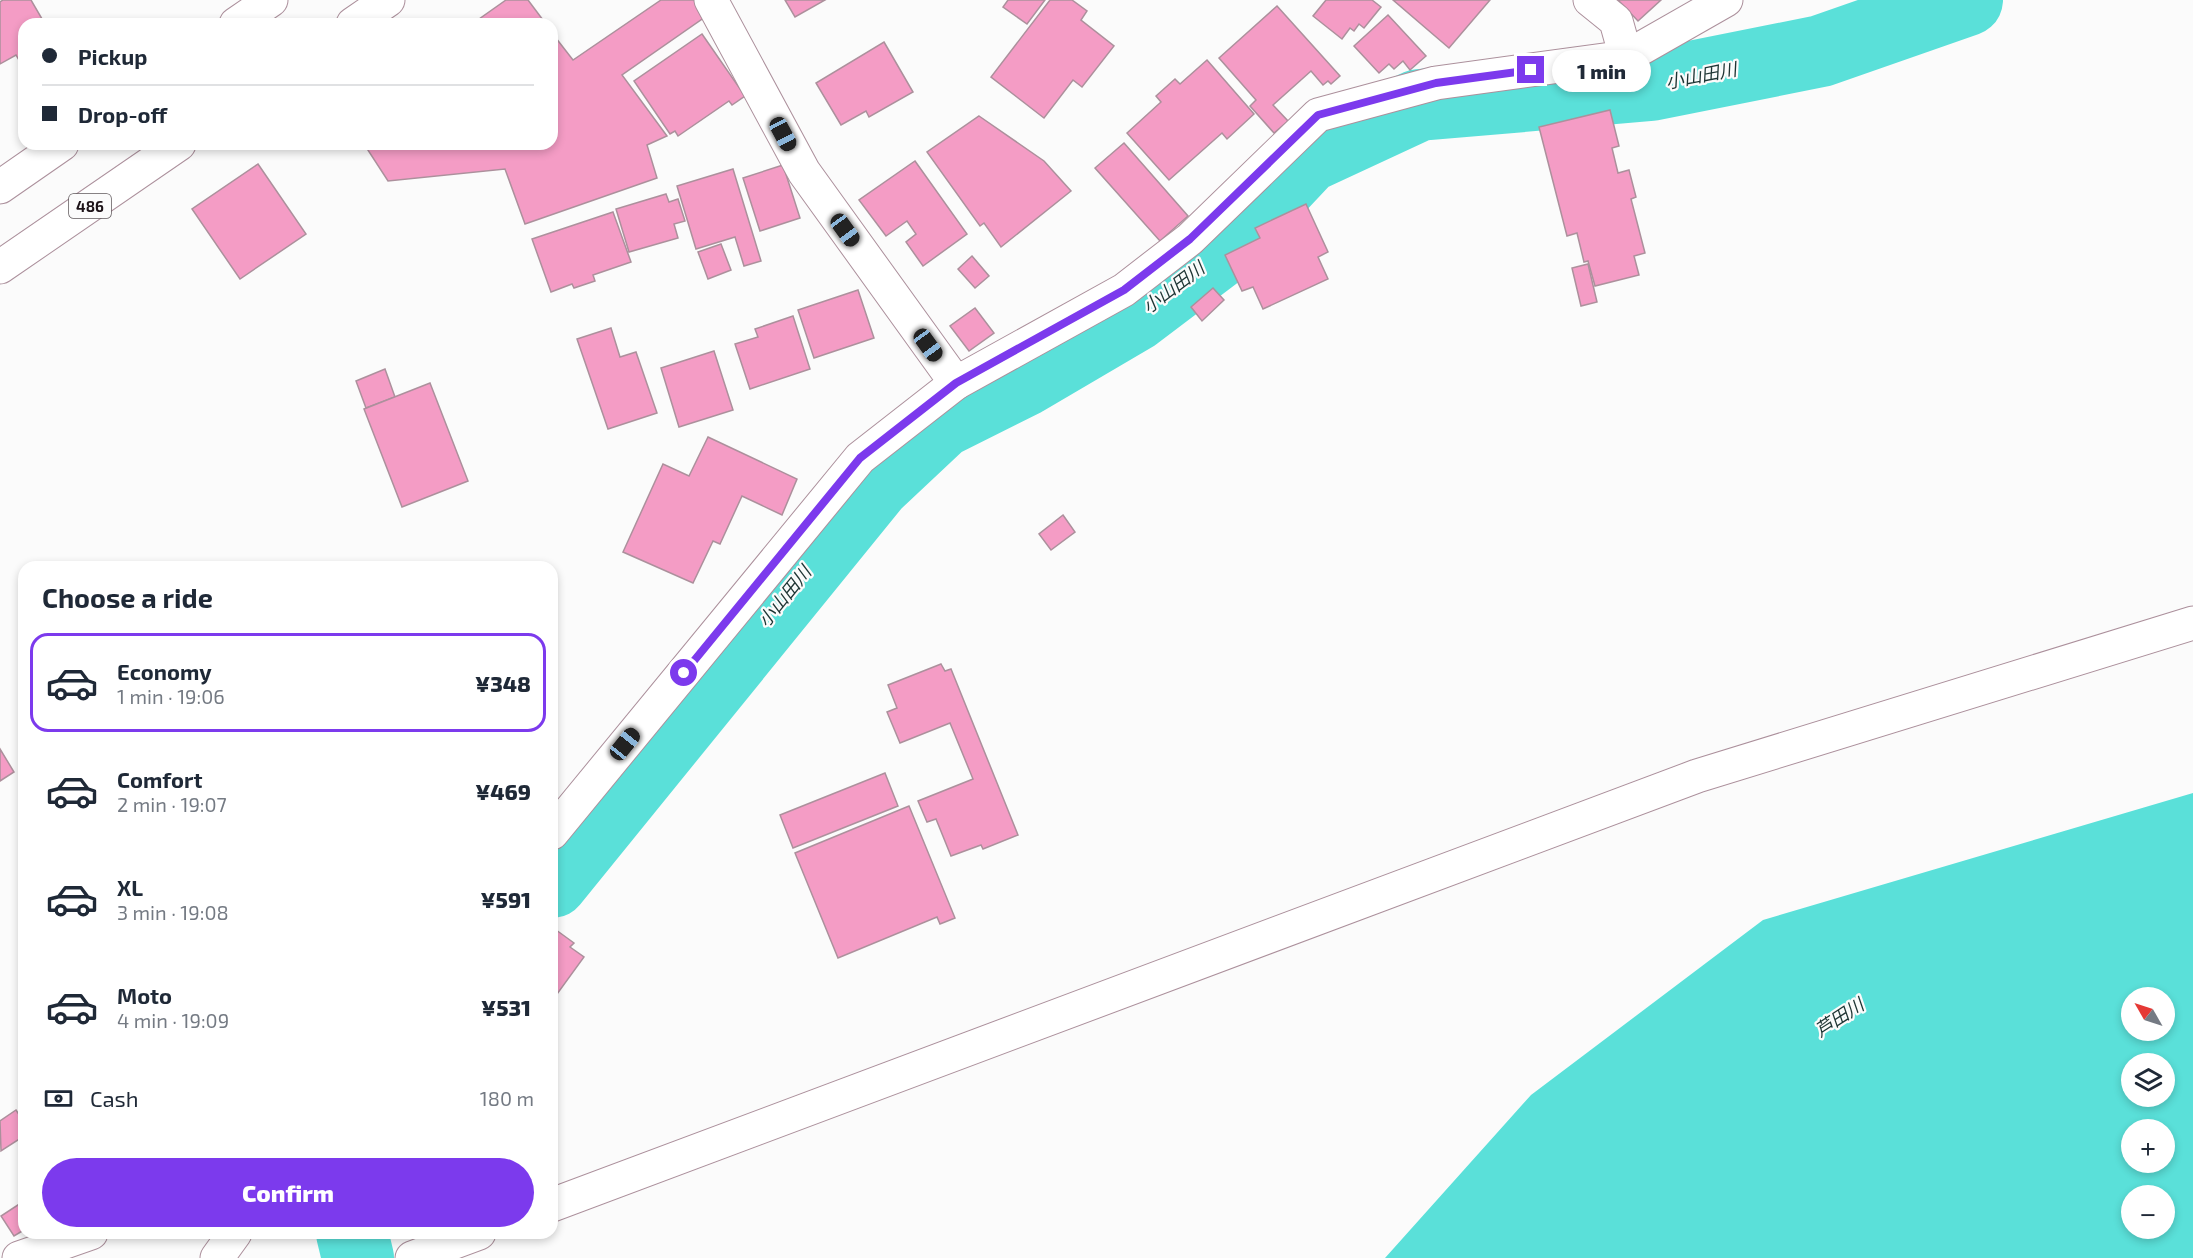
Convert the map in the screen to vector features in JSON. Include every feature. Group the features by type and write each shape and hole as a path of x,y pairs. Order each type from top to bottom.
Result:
{"main road":[{"path":"245,18 271,0"},
{"path":"362,18 388,0"},
{"path":"711,0 804,172 956,383"},
{"path":"1590,0 1616,21 1626,57"},
{"path":"558,826 860,458 956,383 1124,290 1190,239 1318,115 1436,83 1626,57 1725,0"},
{"path":"0,187 53,150"},
{"name":"486","path":"0,267 170,150"},
{"path":"558,1203 1696,776 2193,623"},
{"path":"19,1258 74,1239"},
{"path":"217,1258 231,1239"},
{"path":"412,1258 462,1239"}],"water":[{"name":"芦田川","path":"2193,793 2193,1258 1385,1258 1531,1095 1763,920"}],"building":[{"path":"3,0 31,0 42,18 18,18 18,58 16,55 0,64 0,2"},
{"path":"506,0 528,0 542,18 480,18"},
{"path":"661,0 694,0 705,17 622,75 667,136 647,145 657,178 525,224 505,169 388,181 368,150 558,150 558,41 573,60"},
{"path":"785,0 825,0 795,17"},
{"path":"1008,0 1045,0 1027,24 1003,7"},
{"path":"1050,0 1072,0 1087,11 1081,20 1114,46 1082,87 1073,80 1044,118 991,77"},
{"path":"1326,0 1372,0 1381,7 1364,28 1359,24 1354,31 1350,28 1342,39 1313,16"},
{"path":"1393,0 1490,0 1449,48"},
{"path":"1618,0 1661,0 1638,21"},
{"path":"1277,6 1340,76 1331,84 1328,81 1323,85 1311,71 1273,105 1288,121 1274,133 1250,106 1256,100 1219,58"},
{"path":"1388,15 1426,56 1410,70 1403,61 1394,69 1389,64 1379,73 1354,46"},
{"path":"702,34 745,96 732,105 729,101 678,136 675,131 670,134 634,81"},
{"path":"884,42 913,92 869,117 866,111 841,125 816,83"},
{"path":"1207,60 1254,114 1227,139 1222,133 1169,180 1127,133 1161,102 1156,96 1175,79 1180,84"},
{"path":"1610,110 1619,146 1612,148 1618,173 1629,170 1636,197 1631,199 1645,253 1634,256 1639,275 1595,286 1588,261 1584,262 1577,233 1567,236 1539,127"},
{"path":"979,116 1044,161 1071,191 1001,247 984,223 980,226 927,152"},
{"path":"1124,143 1188,216 1160,241 1095,168"},
{"path":"915,161 967,234 923,266 906,242 916,234 907,221 886,236 859,200"},
{"path":"258,164 306,234 240,279 192,209"},
{"path":"783,165 800,218 760,231 743,178"},
{"path":"733,169 761,261 744,266 735,237 696,249 677,186"},
{"path":"666,194 669,202 678,199 685,221 674,224 678,238 629,252 616,209"},
{"path":"1306,204 1328,252 1318,257 1328,279 1263,309 1253,287 1242,291 1225,255 1260,238 1255,228"},
{"path":"613,212 631,262 593,275 595,281 574,288 572,284 551,292 532,239"},
{"path":"721,244 731,270 708,279 698,252"},
{"path":"972,256 989,276 975,288 958,269"},
{"path":"1588,264 1597,302 1581,306 1572,268"},
{"path":"1213,288 1224,300 1202,321 1191,307"},
{"path":"858,290 874,338 814,358 798,310"},
{"path":"975,308 994,333 969,351 950,326"},
{"path":"793,316 810,369 750,389 735,344 758,337 755,329"},
{"path":"611,328 620,357 636,352 657,413 608,429 577,339"},
{"path":"714,351 733,410 679,427 661,368"},
{"path":"385,369 395,397 366,408 356,381"},
{"path":"430,383 468,481 402,507 364,409"},
{"path":"708,437 797,479 782,515 742,496 720,544 713,541 693,583 623,552 663,464 689,476"},
{"path":"1063,515 1075,532 1051,550 1039,534"},
{"path":"941,664 945,671 951,669 1018,835 983,849 981,845 951,856 936,819 927,822 918,801 973,779 950,723 900,743 887,712 897,708 888,685"},
{"path":"0,749 14,772 0,781"},
{"path":"885,773 898,806 793,848 780,815"},
{"path":"909,806 955,918 940,924 937,917 838,958 795,853"},
{"path":"558,931 574,943 570,947 584,957 558,993"},
{"path":"16,1110 18,1113 18,1140 1,1151 0,1121"},
{"path":"18,1205 18,1234 14,1236 1,1216"}],"waterway":[{"name":"小山田川","path":"558,875 875,484 941,422 1025,380 1134,316 1216,254 1307,157 1419,105 1651,85 1821,51 1967,0"},
{"name":"小山田川","path":"353,1239 358,1258"}],"route":[{"path":"684,673 860,458 956,383 1124,290 1190,239 1318,115 1436,83 1531,70"}]}
